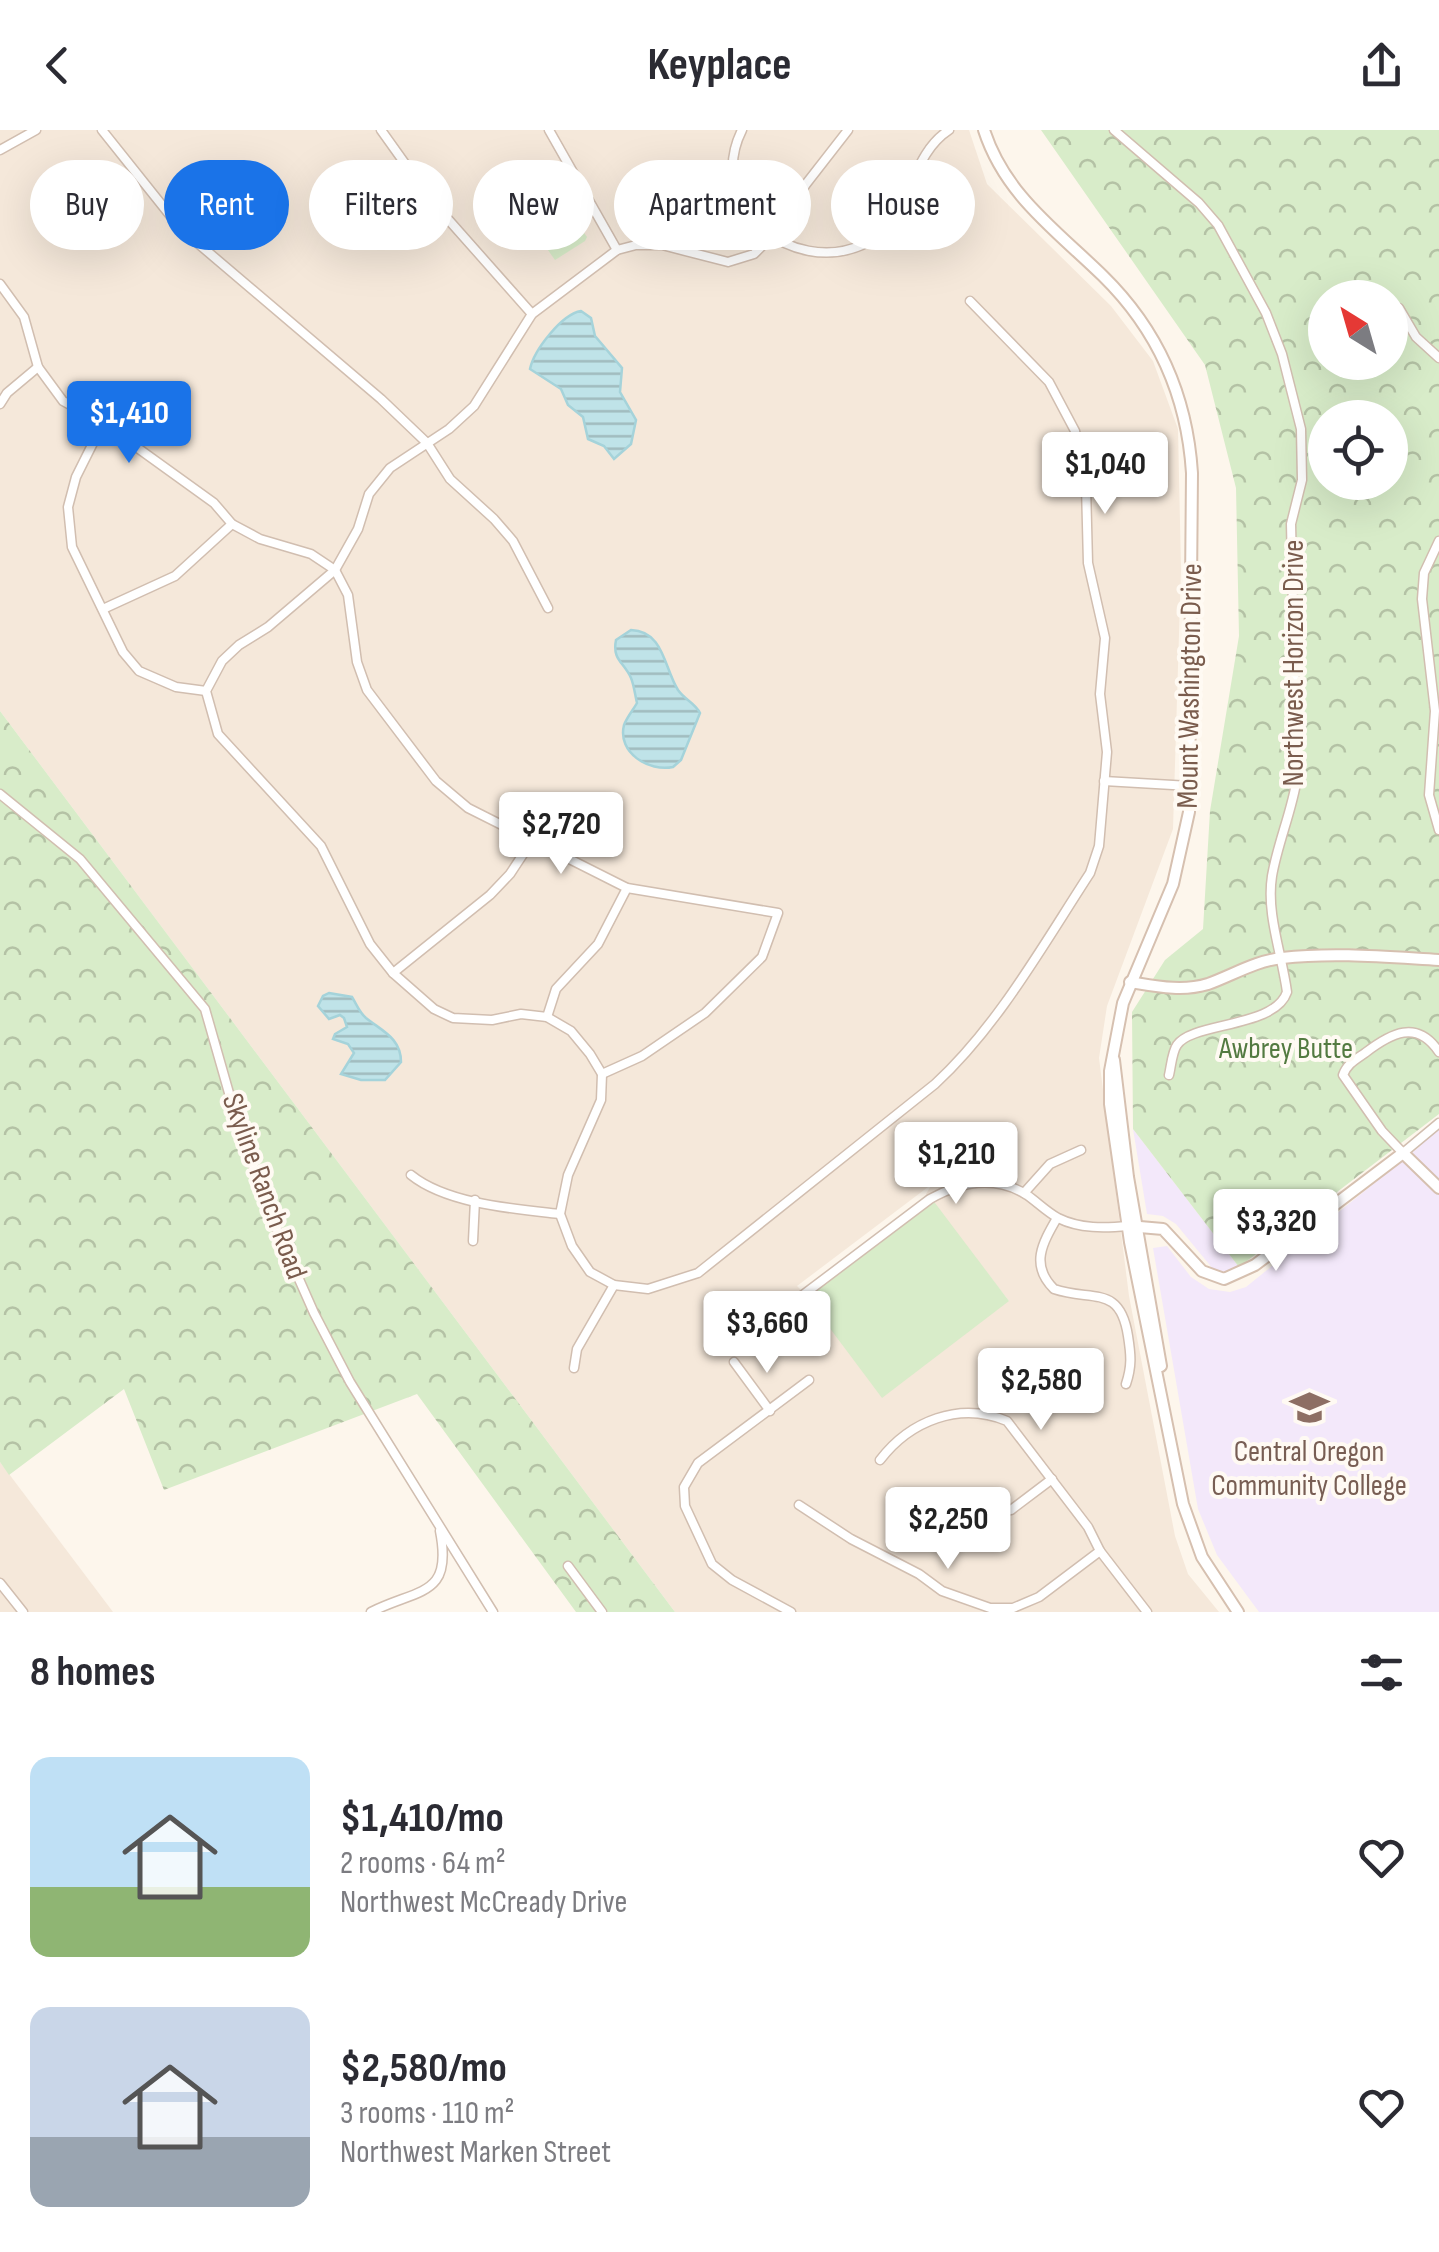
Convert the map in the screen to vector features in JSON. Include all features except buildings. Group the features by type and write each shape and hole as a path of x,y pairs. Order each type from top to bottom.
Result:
{"main road":[{"name":"Mount Washington Drive","path":"984,130 998,165 1018,194 1135,311 1157,345 1177,389 1188,432 1192,473 1190,786 1179,864 1168,900 1130,982 1116,1034 1110,1071 1112,1124 1133,1226 1155,1371 1162,1388 1187,1518 1202,1557 1234,1610"},
{"path":"1130,982 1182,988 1205,985 1254,964 1280,958 1350,955 1439,960"},
{"path":"1133,1226 1163,1229 1208,1275 1233,1278 1404,1153 1439,1188"}],"street":[{"path":"0,150 36,130"},
{"path":"102,130 181,229 427,443 450,479 512,541 548,608"},
{"path":"381,130 431,200 532,314"},
{"path":"549,130 614,245"},
{"path":"733,160 742,130"},
{"path":"811,178 848,130"},
{"path":"811,249 861,245 896,217 928,151 949,130"},
{"name":"Northwest Horizon Drive","path":"1114,130 1218,225 1266,313 1282,354 1301,429 1302,480 1292,524 1297,778 1272,877 1285,998 1229,1027 1188,1034 1176,1045 1169,1075"},
{"path":"617,250 532,314 474,406 449,429 390,468 369,494 358,529 335,570 268,627 239,644 222,662 206,692 218,734 321,846 370,944 394,973 434,1009 453,1018 492,1020 521,1014 547,1018 571,1031 602,1074 601,1100 568,1175 560,1214 572,1246 590,1272 614,1286 648,1289 698,1273 950,1070 1036,956 1090,873 1099,846 1107,752 1100,694 1105,638 1088,564 1086,486 1075,431 1048,382 970,301"},
{"path":"681,250 728,262 758,250"},
{"path":"0,284 24,316 38,368 63,401 102,423 214,503 232,524 260,539 310,554 335,570 348,595 357,662 367,690 436,782 468,808 627,888 778,913 762,957 704,1013 642,1056 602,1074"},
{"path":"1408,323 1416,337 1439,358"},
{"path":"0,404 7,393 38,368"},
{"path":"102,423 76,476 68,506 72,547 123,652 140,670 176,687 206,692"},
{"path":"102,609 175,576 232,524"},
{"path":"1439,541 1424,573 1422,599 1435,711 1428,795 1439,830"},
{"path":"1104,781 1190,786"},
{"name":"Skyline Ranch Road","path":"0,794 80,859 205,1009 237,1121 314,1313 350,1382 493,1612"},
{"path":"394,973 490,895 531,842"},
{"path":"547,1018 556,989 598,944 627,888"},
{"path":"1439,1052 1423,1035 1401,1031 1384,1038 1346,1067 1344,1075 1382,1131 1404,1153 1439,1123"},
{"path":"1024,1193 1050,1164 1082,1150"},
{"path":"411,1174 424,1186 474,1200 504,1208 560,1214"},
{"path":"794,1301 940,1193 974,1182 997,1183 1024,1193 1058,1218 1084,1226 1133,1226"},
{"path":"474,1200 474,1241"},
{"path":"1058,1218 1038,1256 1041,1272 1054,1289 1096,1296 1122,1310 1132,1365 1126,1384"},
{"path":"574,1368 577,1349 614,1286"},
{"path":"734,1362 770,1411"},
{"path":"792,1612 732,1580 712,1564 684,1498 684,1487 698,1463 809,1380"},
{"path":"880,1460 891,1446 930,1419 975,1415 1007,1421 1148,1612"},
{"path":"996,1514 1011,1510 1052,1479"},
{"path":"799,1505 942,1591 969,1604 990,1608 1014,1608 1039,1597 1100,1551"},
{"path":"371,1612 422,1592 438,1580 445,1558 438,1524"},
{"path":"568,1566 602,1612"},
{"path":"0,1582 24,1612"}],"shaded area":[{"path":"0,130 969,130 987,184 1111,306 1153,361 1178,429 1181,569 1173,829 1107,1006 1099,1058 1129,1296 1175,1536 1188,1574 1219,1612 675,1612 0,711","holes":["932,1184 926,1194 1009,1301 805,1294 797,1286"]},
{"name":"Central Oregon Community College","path":"1439,1127 1439,1612 1259,1612 1217,1555 1198,1509 1153,1248 1167,1246 1191,1277 1209,1289 1230,1292 1246,1287"},
{"path":"1133,1129 1239,1267 1225,1272 1213,1269 1176,1224 1163,1216 1147,1214"},
{"path":"0,1462 113,1612 0,1612"}],"green space":[{"name":"Awbrey Butte","path":"1041,130 1439,130 1439,1114 1239,1267 1133,1129 1132,1012 1165,960 1203,929 1210,811 1239,636 1236,488 1205,365"},
{"path":"548,250 571,250 555,260"},
{"path":"0,711 675,1612 576,1612 417,1394 164,1490 124,1389 9,1475 0,1462"},
{"path":"932,1199 1009,1301 882,1398 805,1295"}],"water":[{"path":"581,311 591,318 595,336 622,368 620,392 636,420 631,444 614,459 604,446 588,439 583,417 568,405 561,389 530,369 550,334"},
{"path":"631,630 642,632 657,644 678,690 700,713 681,760 673,767 645,763 625,744 624,725 637,703 631,678 615,647 616,640"},
{"path":"329,993 352,997 364,1016 398,1047 401,1062 385,1080 361,1080 341,1074 354,1053 348,1044 333,1039 347,1027 344,1018 340,1015 329,1019 318,1006"}],"place":[{"name":"Central Oregon Community College","path":"1309,1407"}]}
